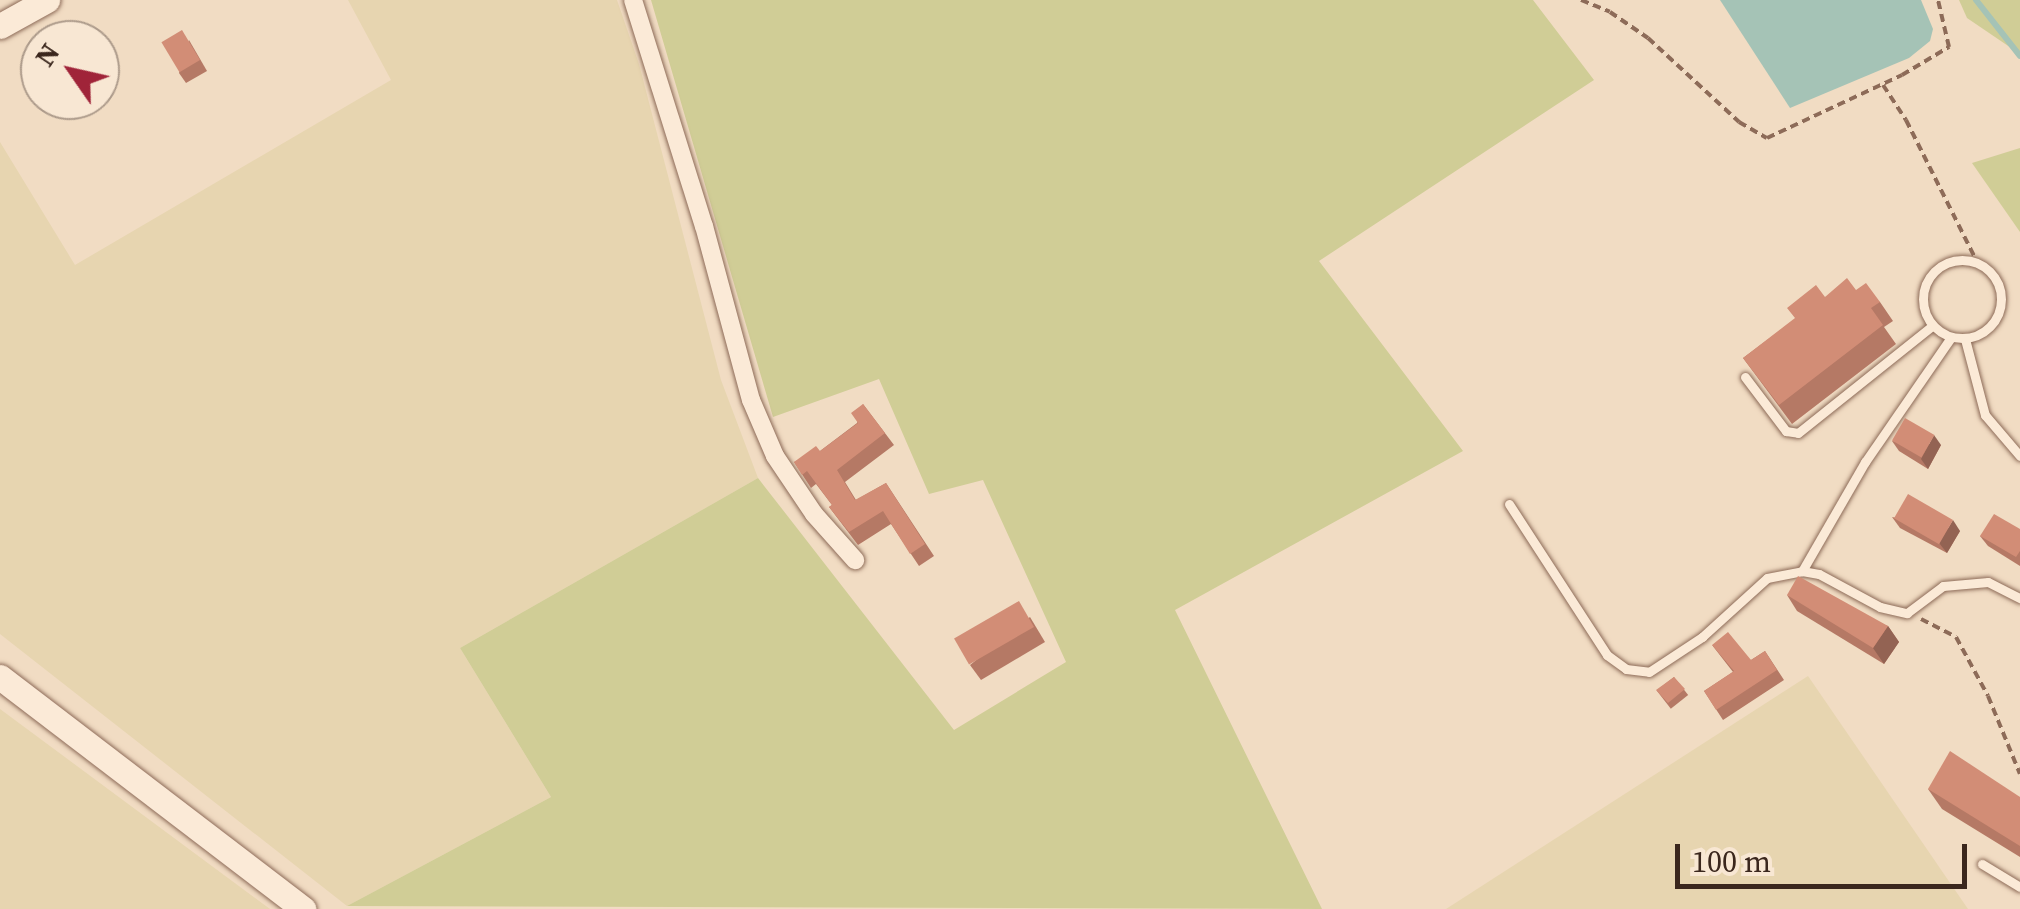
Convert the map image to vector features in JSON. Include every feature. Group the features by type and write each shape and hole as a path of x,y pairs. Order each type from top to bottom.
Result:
{"main road":[{"path":"0,26 47,0"},
{"path":"0,676 303,909"}],"street":[{"path":"633,0 704,226 751,400 775,456 854,560"}],"lane":[{"path":"1957,259 1977,262 1998,283 2002,300 1988,328 1964,340 1950,339 1932,326 1923,299 1928,278 1941,264 1957,259"},
{"path":"1745,377 1786,431 1798,433 1932,326"},
{"path":"1802,570 1865,462 1950,339"},
{"path":"1964,340 1985,415 2020,456"},
{"path":"1509,504 1607,655 1626,668 1649,672 1702,637 1767,578 1802,570 1819,574 1880,607 1908,613 1943,586 1988,582 2020,598"},
{"path":"1982,864 2020,887"}],"path":[{"path":"1581,0 1610,12 1648,38 1739,122 1768,138 1882,85 1949,46 1938,0"},
{"path":"1882,85 1906,120 1977,262"},
{"path":"1908,613 1956,637 1988,696 2020,774"}],"shaded area":[{"path":"348,0 617,0 639,64 721,380 758,478 460,648 551,797 347,906 0,634 0,142 75,265 391,80"},
{"path":"651,0 1533,0 1594,80 1319,261 1463,451 1175,610 1322,909 347,906 551,797 460,648 758,478 954,730 1066,662 983,480 929,494 879,379 773,417"},
{"path":"1720,0 1921,0 1933,29 1930,41 1909,58 1790,108"},
{"path":"1959,0 2020,0 2020,54 1967,18"},
{"path":"2020,148 2020,232 1972,163"},
{"path":"1808,676 1968,909 1446,909"},
{"path":"0,709 270,909 0,909"}],"building":[{"path":"182,30 200,60 179,72 161,42"},
{"path":"1847,278 1856,290 1866,283 1880,302 1871,308 1883,325 1779,405 1743,358 1795,318 1787,308 1816,285 1825,297"},
{"path":"863,404 885,433 837,470 855,500 886,483 925,544 910,554 883,511 849,532 807,471 802,475 794,462 816,446 820,451 858,423 851,413"},
{"path":"1905,418 1934,435 1921,458 1892,441"},
{"path":"1908,494 1953,520 1939,544 1894,518"},
{"path":"1994,514 2020,529 2020,551 2016,557 1980,536"},
{"path":"1798,576 1888,626 1873,648 1787,595"},
{"path":"1019,601 1034,627 969,664 954,638"},
{"path":"1728,632 1751,660 1765,651 1777,670 1716,710 1704,691 1734,671 1712,645"},
{"path":"1674,677 1685,689 1668,703 1656,690"},
{"path":"1950,751 2020,797 2020,846 1928,789"}],"waterway":[{"path":"1976,0 2020,56"}]}
